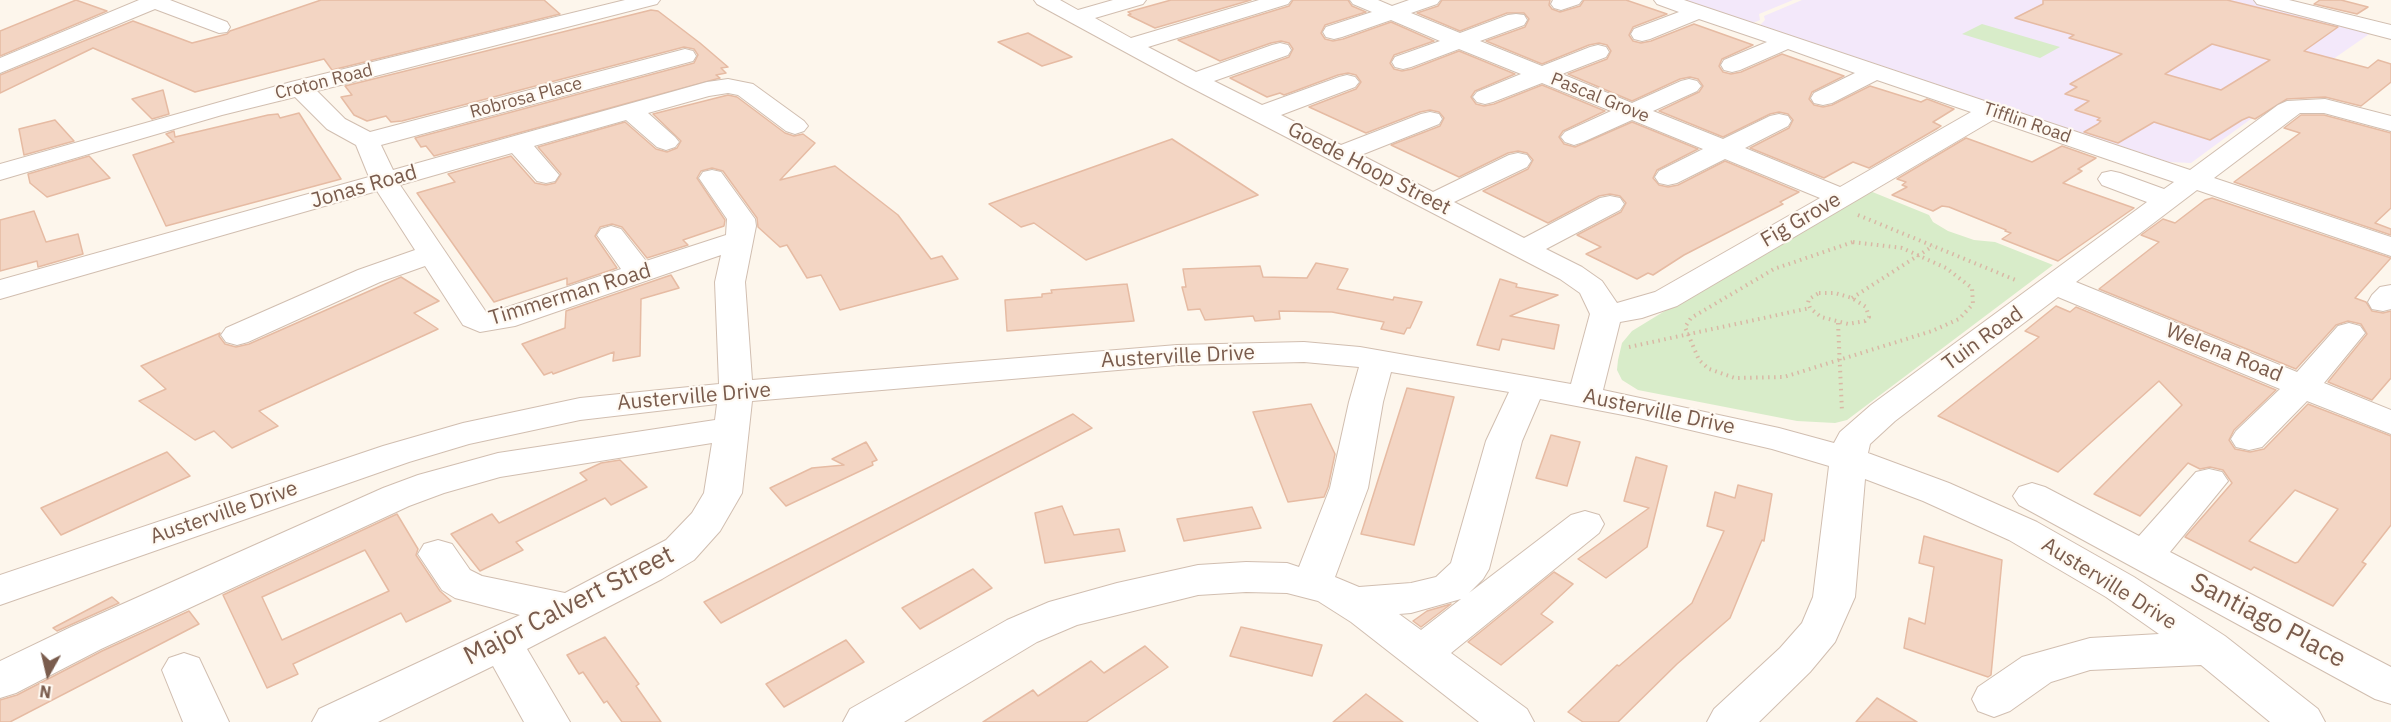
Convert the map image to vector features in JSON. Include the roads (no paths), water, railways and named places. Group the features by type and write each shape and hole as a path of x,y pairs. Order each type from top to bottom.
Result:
{"street":[{"name":"Croton Road","path":"0,172 604,4 650,0"},
{"name":"Goede Hoop Street","path":"1044,0 1194,80 1571,273 1591,287 1600,298 1606,314"},
{"path":"1076,17 1136,0"},
{"path":"1130,45 1281,0"},
{"name":"Pascal Grove","path":"1360,0 1725,149 1835,200"},
{"path":"1334,32 1430,0"},
{"name":"Tifflin Road","path":"1664,0 2391,247"},
{"path":"2264,0 2391,32"},
{"path":"0,66 155,1 219,27"},
{"path":"361,51 519,16 604,4"},
{"path":"1642,34 1698,12"},
{"path":"1403,62 1516,20"},
{"path":"1732,65 1786,42"},
{"path":"1194,80 1280,50"},
{"path":"1485,97 1598,52"},
{"name":"Robrosa Place","path":"368,141 685,56"},
{"path":"1823,98 1875,72"},
{"path":"1261,114 1347,82"},
{"name":"Jonas Road","path":"0,290 707,89 728,86 745,89 795,126"},
{"path":"1574,137 1689,86"},
{"path":"299,87 326,117 368,141"},
{"name":"Tuin Road","path":"1851,450 1883,413 2287,110 2296,106 2325,106 2384,115"},
{"path":"630,111 666,142"},
{"name":"Fig Grove","path":"1606,314 1631,312 1666,299 1991,111"},
{"path":"1341,154 1430,119"},
{"path":"1668,177 1779,121"},
{"path":"1965,126 2015,143"},
{"name":"Timmerman Road","path":"368,141 384,180 474,318 480,322 504,319 738,240"},
{"path":"517,143 546,175"},
{"path":"1433,202 1518,161"},
{"name":"Major Calvert Street","path":"335,722 502,643 648,569 680,550 706,522 723,493 733,411 730,282 742,226 741,219 712,178"},
{"path":"2111,179 2167,200"},
{"path":"1524,249 1610,204"},
{"path":"611,235 640,274"},
{"path":"237,335 369,276 431,254"},
{"name":"Timmerman Road","path":"673,263 714,273 730,282"},
{"name":"Welena Road","path":"2051,289 2303,386 2391,423"},
{"path":"1585,395 1606,314"},
{"path":"2249,439 2303,386 2349,333"},
{"name":"Austerville Drive","path":"0,590 385,457 463,434 580,409 733,411 1237,352 1304,352 1378,360 1585,395 1758,434 1851,450 2023,531 2120,586 2210,648 2302,722"},
{"path":"1312,585 1349,488 1366,402 1378,360"},
{"path":"1353,603 1411,598 1449,588 1469,568 1504,441 1528,385"},
{"path":"0,681 86,638 396,497 430,484 498,465 733,411"},
{"path":"1730,722 1795,660 1820,631 1834,597 1851,450"},
{"path":"2145,555 2209,481"},
{"name":"Santiago Place","path":"2032,496 2391,687"},
{"path":"1421,653 1585,524"},
{"path":"438,554 456,580 469,588 503,597 570,609"},
{"path":"866,722 1022,631 1064,613 1117,598 1198,580 1246,577 1287,578 1331,590 1353,603 1511,722"},
{"path":"502,643 547,722"},
{"path":"1994,699 2037,669 2090,654 2210,648"},
{"path":"184,670 206,722"}]}
